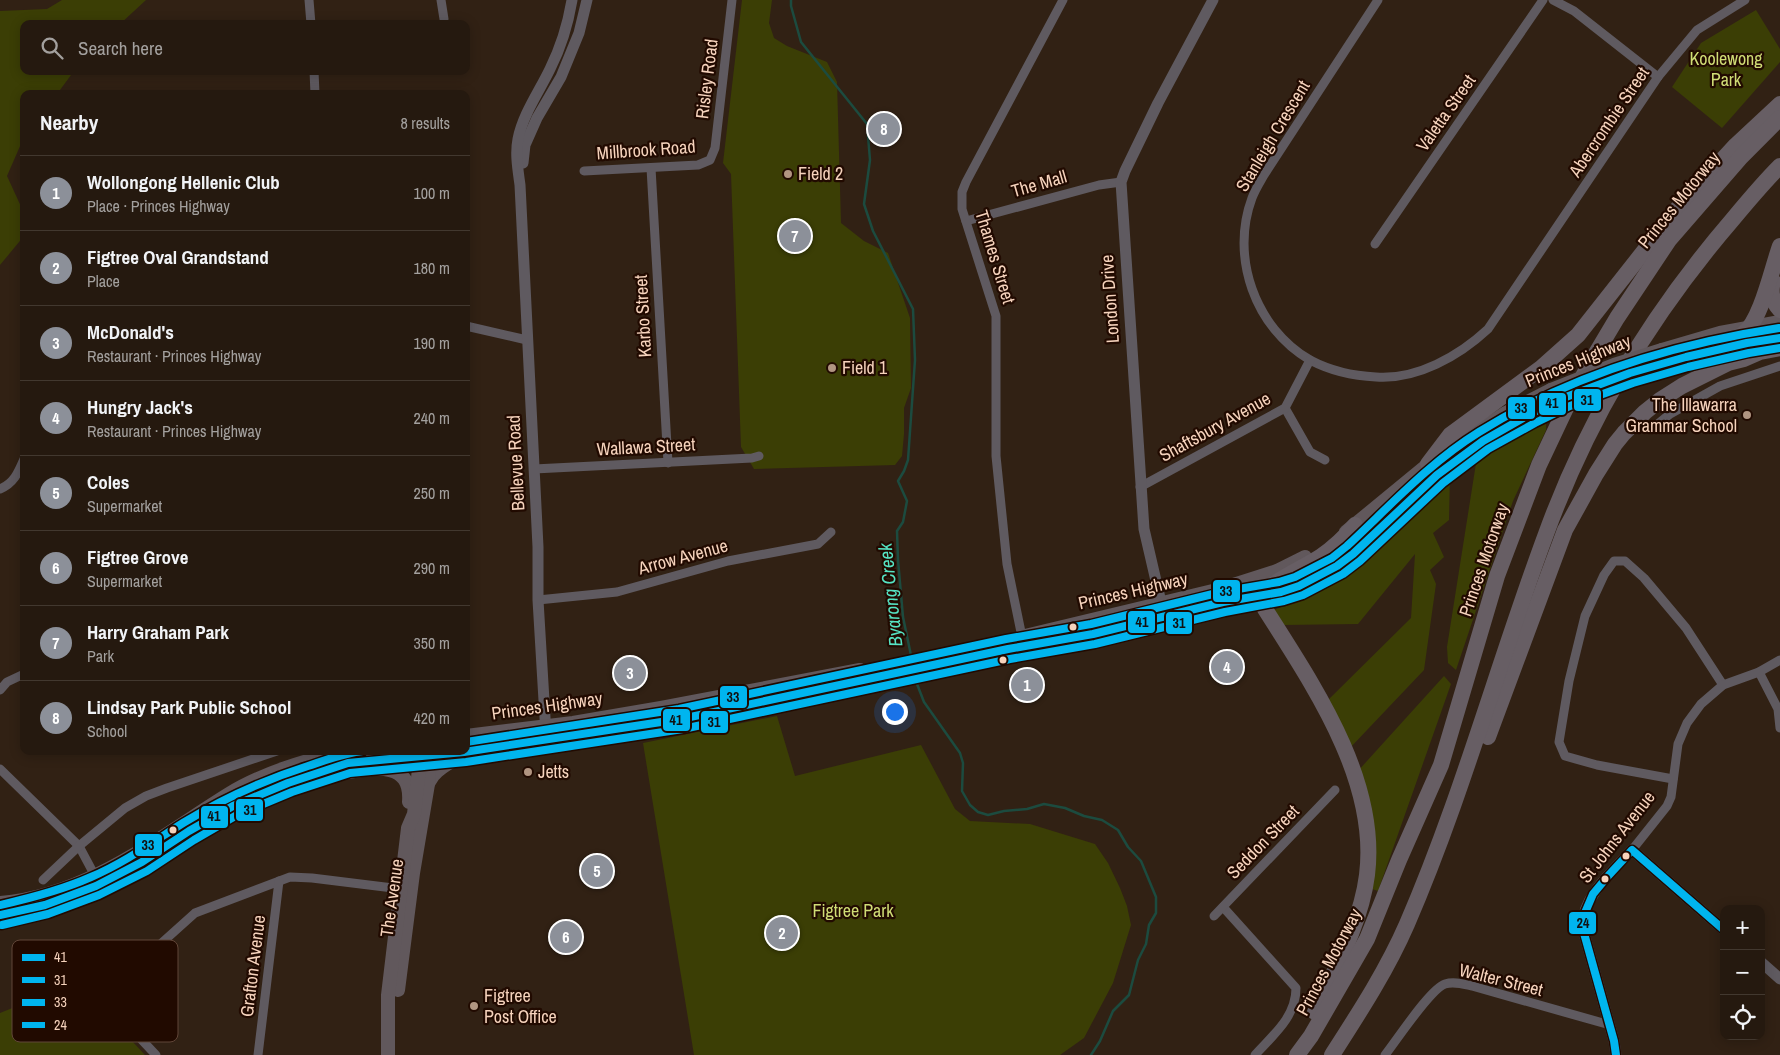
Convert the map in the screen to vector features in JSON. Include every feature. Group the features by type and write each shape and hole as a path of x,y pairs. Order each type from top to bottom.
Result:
{"highway":[{"path":"1428,464 1450,435 1541,368 1578,335 1678,208 1730,151 1780,104"},
{"name":"Princes Motorway","path":"1296,1055 1311,1036 1368,940 1399,860 1441,765 1497,576 1539,466 1565,410 1612,326 1669,240 1741,157 1780,118"},
{"path":"1407,924 1447,824 1546,532 1594,424 1658,315 1712,243 1780,166"},
{"path":"1686,357 1742,335 1751,326 1780,246"},
{"path":"1780,257 1772,285 1774,304 1780,310"},
{"path":"1332,1055 1364,1005 1392,955 1445,853 1565,530 1605,458 1633,424 1667,395 1728,363 1760,352 1780,348"},
{"path":"1296,1055 1352,931 1367,875 1368,837 1363,798 1352,765 1309,678 1265,608 1260,596 1272,585 1320,557 1355,525"}],"main road":[{"name":"Princes Highway","path":"470,736 546,733 700,715 798,695 898,667 1093,634 1277,571 1318,550 1355,525 1428,464 1522,404 1551,390 1605,368 1662,350 1720,333 1780,322"},
{"name":"Princes Highway","path":"923,662 1022,637 1163,610 1260,596 1299,586 1338,566 1437,475 1483,441 1515,421 1603,382 1686,357 1747,343 1780,338"},
{"name":"Princes Highway","path":"470,751 546,733"},
{"path":"0,903 34,898 61,890 95,876 122,862 245,786 296,765 330,755"},
{"name":"Princes Highway","path":"0,915 45,905 96,886 142,862 212,817 288,783 348,763 410,755"},
{"name":"The Avenue","path":"388,1052 413,873 428,784 425,755"},
{"name":"The Avenue","path":"388,1052 388,995 400,889 408,828 414,814 425,755"},
{"path":"428,784 435,772 453,762 461,755"},
{"path":"288,783 354,771 384,768 394,770 404,778 408,785 408,828"}],"street":[{"path":"310,0 311,20"},
{"path":"441,0 444,19"},
{"name":"Bellevue Road","path":"546,733 517,149 519,134 526,116 551,67 564,35 572,0"},
{"name":"Bellevue Road","path":"520,185 525,145 537,118 561,76 579,33 586,0"},
{"name":"Risley Road","path":"710,160 715,148 732,0"},
{"name":"Thames Street","path":"1022,637 1007,564 996,456 996,316 966,221 962,199 965,185 1063,0"},
{"name":"London Drive","path":"1163,610 1146,536 1140,486 1121,182 1158,103 1213,0"},
{"name":"Stanleigh Crescent","path":"1378,0 1264,175 1252,198 1244,229 1244,250 1246,272 1258,303 1270,322 1288,343 1310,360 1332,369 1377,378 1404,375 1431,366 1458,353 1473,343 1488,329 1521,281"},
{"name":"Valetta Street","path":"1375,244 1543,0"},
{"path":"1553,0 1574,11 1658,78"},
{"name":"Abercrombie Street","path":"1521,281 1658,78 1697,30 1745,0"},
{"path":"314,75 315,90"},
{"name":"Millbrook Road","path":"584,171 698,165 710,160"},
{"name":"Karbo Street","path":"651,168 668,462"},
{"name":"The Mall","path":"966,221 1099,185 1121,182"},
{"path":"470,327 527,340"},
{"name":"Shaftsbury Avenue","path":"1140,486 1285,408 1310,360"},
{"path":"1653,428 1665,418 1720,386 1780,366"},
{"path":"1285,408 1310,452 1325,460"},
{"name":"Wallawa Street","path":"534,468 752,458 759,456"},
{"path":"0,489 10,484 20,468"},
{"name":"Arrow Avenue","path":"538,600 617,592 728,561 818,544 831,532"},
{"path":"1673,779 1598,765 1565,756 1559,742 1569,681 1585,616 1604,575 1614,561 1625,561 1644,578 1686,628 1723,685"},
{"name":"St Johns Avenue","path":"1616,1055 1610,1025 1584,936 1582,918 1593,894 1632,850 1667,806 1671,797 1678,744 1687,722 1701,704 1723,685 1759,672 1780,660"},
{"path":"1759,672 1778,709 1780,728"},
{"path":"0,690 7,682 20,676"},
{"path":"43,880 79,846 125,808 146,796 264,755"},
{"path":"0,769 79,846 95,876"},
{"name":"Seddon Street","path":"1214,916 1335,790"},
{"path":"1632,850 1720,927"},
{"path":"165,940 195,913 290,877 400,889"},
{"name":"Grafton Avenue","path":"258,1055 280,882"},
{"path":"1223,907 1296,988 1296,999 1288,1019 1255,1055"},
{"path":"1765,966 1780,979"},
{"name":"Walter Street","path":"1386,1055 1432,992 1443,984 1449,983 1472,986 1610,1025"},
{"path":"144,1042 156,1055"}],"green space":[{"path":"62,0 146,0 124,20 20,20 20,75 71,75 60,90 20,90 20,146 7,176 20,204 20,241 0,265 0,11 47,9"},
{"path":"742,0 772,0 769,23 774,38 787,46 827,62 837,82 841,223 864,241 888,253 910,318 911,388 904,408 902,456 895,465 754,469 741,447 731,174 723,163"},
{"name":"Koolewong Park","path":"1756,10 1780,49 1780,62 1722,128 1672,87 1701,43"},
{"path":"1546,421 1546,430 1513,501 1456,670 1448,663 1447,647 1477,457 1513,435"},
{"path":"1450,474 1449,520 1433,533 1444,557 1430,570 1436,584 1424,670 1349,749 1325,703 1411,618 1415,554 1358,624 1283,625 1274,610 1333,585"},
{"path":"1444,676 1451,684 1378,891 1369,888 1357,772"},
{"name":"Figtree Park","path":"777,716 795,776 921,745 955,809 970,821 1030,824 1095,844 1108,863 1120,888 1127,906 1131,925 1113,983 1084,1038 1060,1055 694,1055 643,743"},
{"path":"12,1008 12,1042 133,1042 145,1055 0,1055 0,1013"}],"waterway":[{"name":"Byarong Creek","path":"791,0 801,42 867,124 870,160 864,204 873,231 913,309 915,360 908,460 898,481 907,501 903,522 897,531 903,617 913,665"},
{"name":"Byarong Creek","path":"914,672 924,702 960,753 963,763 962,791 970,805 978,812 988,815 1004,811 1027,809 1044,804 1065,808 1084,816 1102,820 1118,830 1128,847 1141,861 1156,897 1156,913 1149,925 1146,944 1138,960 1129,995 1113,1011 1100,1041 1091,1055"}],"transit line":[{"name":"33","path":"470,741 679,709 1006,639 1091,624 1221,592 1279,582 1295,577 1332,558 1443,457 1479,432 1513,412 1549,394 1623,365 1700,343 1779,328"},
{"name":"41","path":"470,751 681,719 1008,649 1093,634 1223,602 1281,592 1299,586 1337,566 1353,554 1437,475 1483,441 1530,414 1566,397 1630,373 1686,357 1747,343 1780,338"},
{"name":"31","path":"2,925 48,914 99,895 147,871 237,815 292,792 350,773 466,762 683,729 1010,659 1095,644 1303,595 1343,574 1360,561 1443,483 1488,449 1535,423 1570,406 1633,383 1688,367 1780,348"},
{"name":"33","path":"0,905 58,890 80,882 138,852 183,823 228,798 292,771 342,755"},
{"name":"41","path":"0,915 45,905 96,886 142,862 189,831 233,806 288,783 348,763 432,755"},
{"name":"24","path":"1616,1055 1614,1041 1582,926 1584,915 1593,894 1632,850 1720,927"}],"place":[{"name":"Lindsay Park Public School","path":"884,129"},
{"name":"Field 2","path":"788,174"},
{"name":"Harry Graham Park","path":"795,236"},
{"name":"Field 1","path":"832,368"},
{"name":"The Illawarra Grammar School","path":"1747,415"},
{"name":"Hungry Jack's","path":"1227,667"},
{"name":"McDonald's","path":"630,673"},
{"name":"Wollongong Hellenic Club","path":"1027,685"},
{"name":"Jetts","path":"528,772"},
{"name":"Coles","path":"597,871"},
{"name":"Figtree Oval Grandstand","path":"782,933"},
{"name":"Figtree Grove","path":"566,937"},
{"name":"Figtree Post Office","path":"474,1006"}]}
